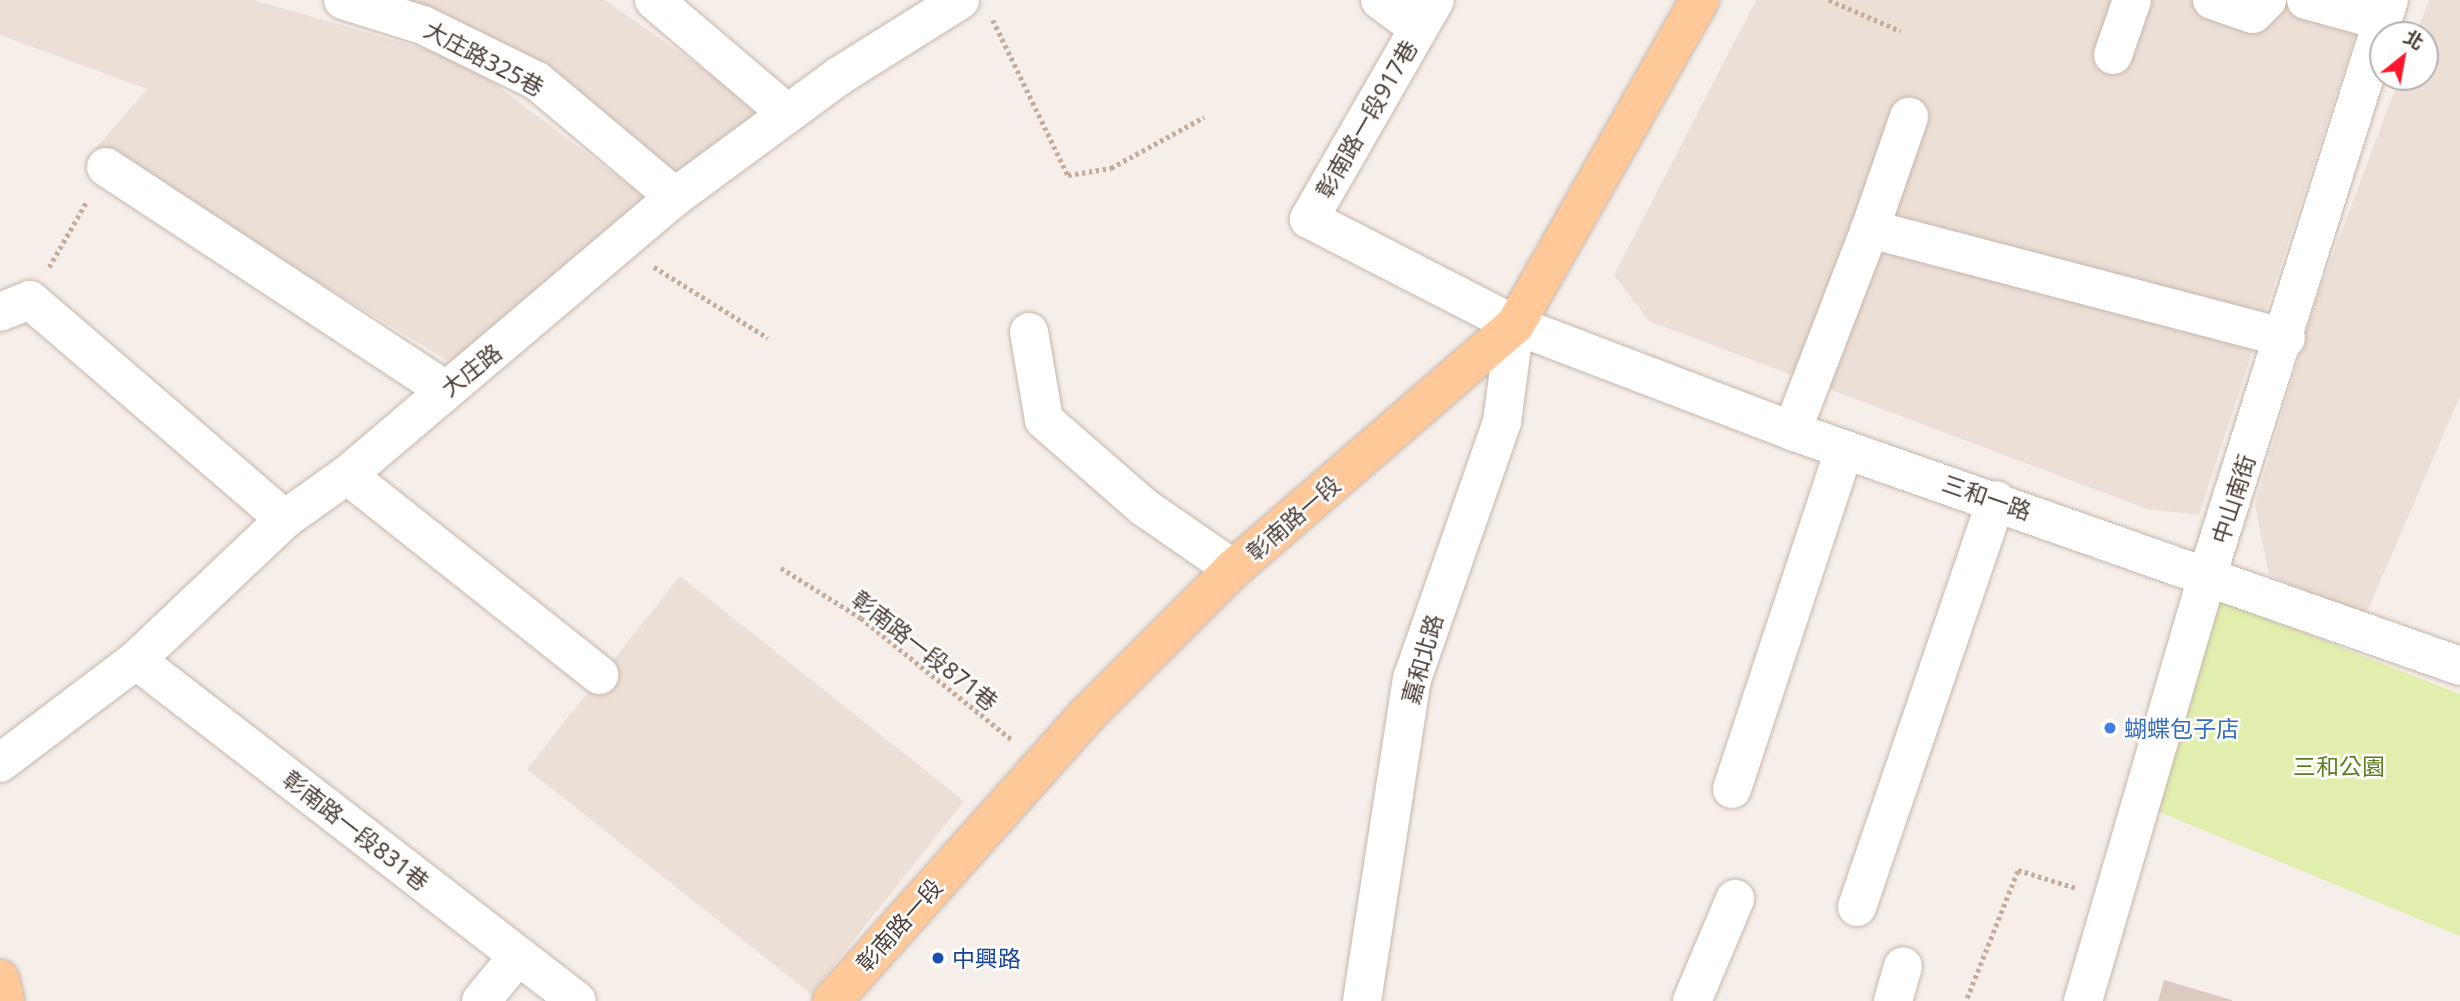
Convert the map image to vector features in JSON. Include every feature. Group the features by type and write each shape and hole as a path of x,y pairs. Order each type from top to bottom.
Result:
{"main road":[{"name":"彰南路一段","path":"832,1001 1044,764 1233,569 1515,326 1700,0"},
{"path":"0,980 5,1001"}],"street":[{"name":"大庄路325巷","path":"343,0 423,25 537,82 675,197"},
{"path":"654,0 787,113"},
{"path":"1380,0 1427,14"},
{"path":"2113,55 2132,0"},
{"path":"2212,0 2253,14 2267,0"},
{"path":"2306,0 2386,10"},
{"name":"大庄路","path":"0,764 136,660 285,519 347,475 675,197 787,113 975,6"},
{"name":"中山南街","path":"2083,1001 2208,573 2286,338 2386,10"},
{"name":"彰南路一段917巷","path":"1427,14 1309,219 1515,326"},
{"path":"1791,432 1870,229 1909,117"},
{"path":"106,167 445,390"},
{"path":"1870,229 2286,338"},
{"path":"15,306 285,519"},
{"name":"三和一路","path":"1515,326 1791,432 2208,573 2460,666"},
{"name":"嘉和北路","path":"1362,1001 1412,679 1502,422 1515,326"},
{"path":"1029,332 1044,420 1145,508 1233,569"},
{"path":"1732,789 1844,450"},
{"path":"347,475 599,676"},
{"path":"1857,907 1996,500"},
{"name":"彰南路一段831巷","path":"136,660 577,1001"},
{"path":"1692,1001 1735,899"},
{"path":"481,1001 518,956"},
{"path":"0,980 23,1001"}],"path":[{"path":"1829,0 1901,31"},
{"path":"975,6 1068,175 1111,168 1204,117"},
{"path":"15,306 106,167"},
{"path":"624,242 682,290 768,338"},
{"name":"彰南路一段871巷","path":"781,568 861,618 1044,764"},
{"path":"1967,998 2018,870 2113,900"}],"shaded area":[{"path":"0,0 253,0 463,60 654,204 457,366 96,148 147,89 0,35"},
{"path":"343,0 605,0 769,115 670,181 479,40"},
{"path":"1756,0 2367,0 2199,515 2147,509 1649,321 1614,275"},
{"path":"2429,0 2460,0 2460,396 2364,619 2269,575 2255,505 2317,296 2395,91 2439,91 2439,21 2421,21"},
{"path":"680,576 964,801 811,994 527,769"}],"green space":[{"name":"三和公園","path":"2217,599 2460,694 2460,936 2152,809"}],"building":[{"path":"2164,980 2232,1000 2232,1001 2158,1001"}],"place":[{"name":"蝴蝶包子店","path":"2110,728"},
{"name":"中興路","path":"938,958"}]}
